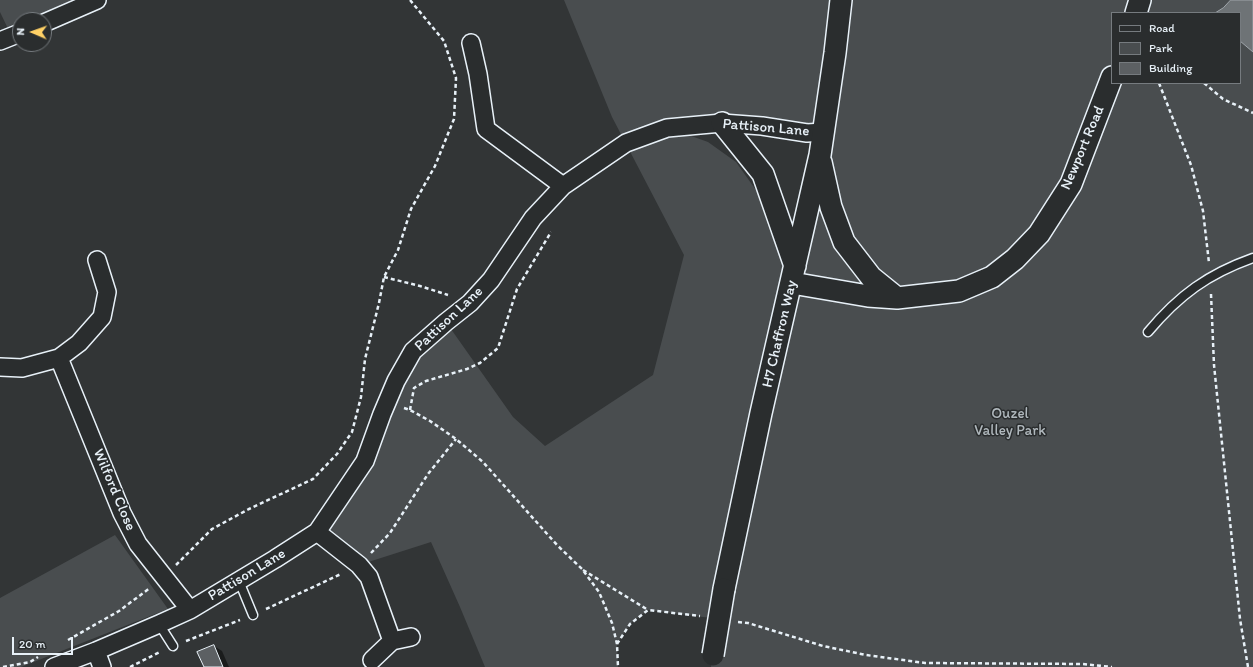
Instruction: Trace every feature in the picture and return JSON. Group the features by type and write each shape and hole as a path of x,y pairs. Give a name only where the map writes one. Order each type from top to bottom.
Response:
{"street":[{"path":"52,20 97,0"},
{"name":"H7 Chaffron Way","path":"712,661 724,589 820,155 841,0"},
{"path":"1136,12 1140,0"},
{"path":"0,41 12,36"},
{"path":"471,43 478,74 486,128 563,186"},
{"name":"Newport Road","path":"794,275 868,296 897,298 959,291 992,277 1015,259 1039,234 1071,184 1111,80"},
{"path":"722,123 740,143 763,174 794,275"},
{"name":"Pattison Lane","path":"49,660 96,651 190,610 317,532 365,461 396,381 413,351 470,303 491,280 533,218 563,186 626,143 667,128 722,123 762,126 807,133 824,132"},
{"path":"820,155 831,207 844,242 871,277 897,298"},
{"path":"0,367 22,368 59,358 79,343 102,317 107,292 97,260"},
{"name":"Wilford Close","path":"59,358 122,513 138,544 190,610"},
{"path":"317,532 359,565 369,577 392,640"},
{"path":"372,660 392,640 411,637"},
{"path":"96,651 102,667"}],"lane":[{"path":"1148,332 1165,312 1185,294 1210,277 1253,258"},
{"path":"239,581 253,615"},
{"path":"159,624 173,646"}],"path":[{"path":"64,642 119,611 164,577 212,529 249,509 313,479 337,454 352,432 361,397 365,359 384,277 398,250 410,209 435,166 454,119 456,78 444,41 410,0"},
{"path":"1159,84 1191,164 1201,204 1210,277 1214,365 1239,611 1248,667"},
{"path":"1205,84 1223,98 1253,113"},
{"path":"410,410 414,388 426,381 467,369 480,363 498,348 517,289 551,232"},
{"path":"384,277 420,286 470,303"},
{"path":"361,397 410,410 430,421 456,439 483,462 557,545 582,569 599,592 612,623 618,667"},
{"path":"130,667 173,646 253,615 359,565 390,533 428,474 456,439"},
{"path":"582,569 648,610 705,617"},
{"path":"616,644 630,624 648,610"},
{"path":"734,621 748,623 823,646 866,655 925,663 1084,664 1112,667"},
{"path":"2,667 49,660"}],"green space":[{"path":"0,0 97,0 52,17 52,12 12,12 12,37 0,12"},
{"name":"Ouzel Valley Park","path":"564,0 1253,0 1253,667 711,667 719,619 648,610 630,624 617,644 618,667 485,667 431,542 359,565 317,532 365,461 396,381 446,322 513,417 545,446 653,375 684,255 612,117","holes":["669,128 824,132 791,282 768,226 758,193 736,162 708,142"]},
{"path":"115,535 168,609 21,667 0,667 0,598"}],"shaded area":[{"path":"1231,0 1253,0 1253,52 1241,42 1241,12 1217,12"}],"building":[{"path":"214,645 223,667 204,667 197,652"}]}
